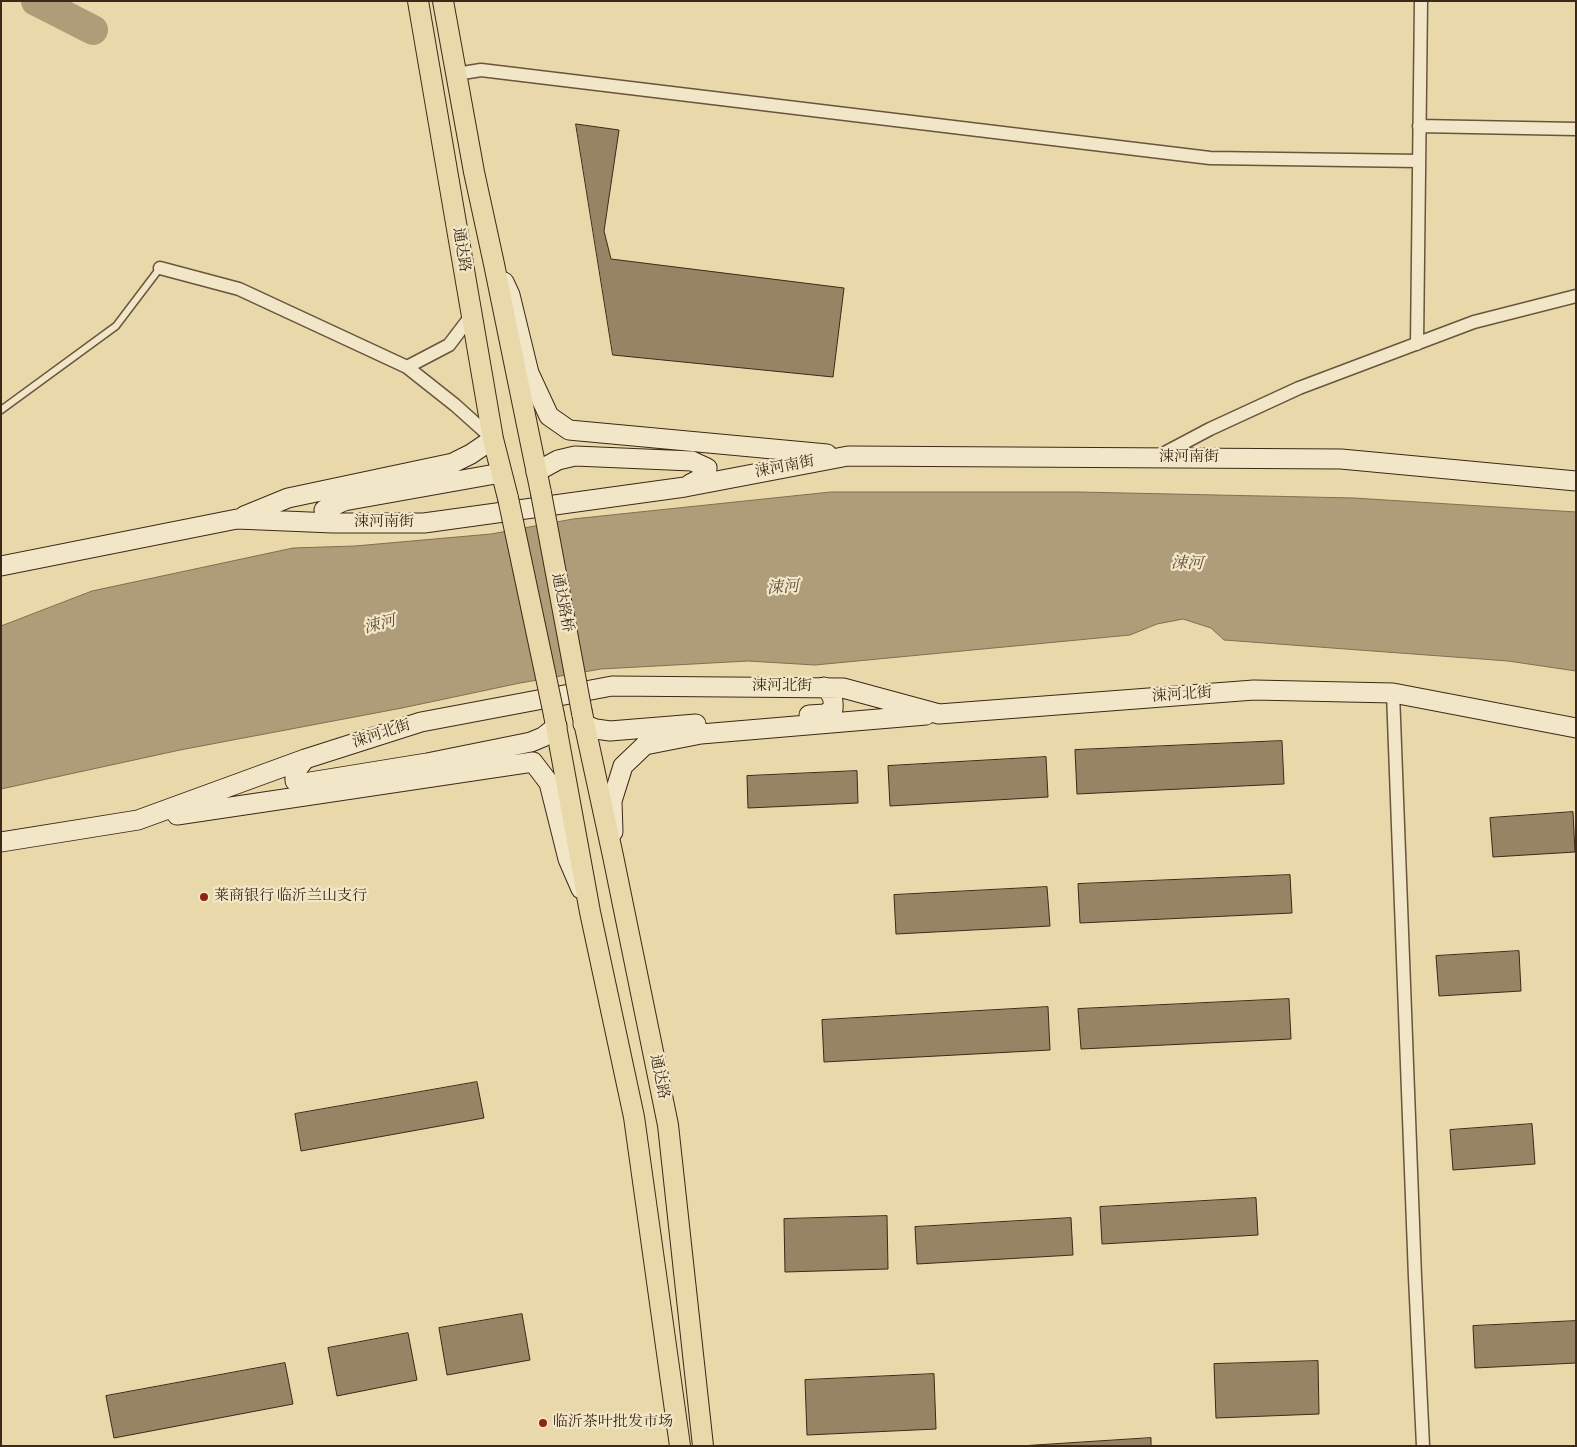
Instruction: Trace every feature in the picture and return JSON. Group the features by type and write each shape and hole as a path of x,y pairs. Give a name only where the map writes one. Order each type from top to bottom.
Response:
{"main road":[{"name":"通达路","path":"418,1 493,439 508,498"},
{"name":"通达路","path":"443,1 474,172 541,492"},
{"path":"494,264 510,294 529,372 549,416 569,430 848,456"},
{"path":"237,519 288,498 453,463 471,454 493,439"},
{"path":"536,472 558,460 575,456 692,461 707,468 706,476 685,487"},
{"name":"涑河南街","path":"1,566 237,519 424,523 685,487 848,456 1341,459 1576,481"},
{"path":"332,522 324,510 344,501 501,473"},
{"name":"通达路桥","path":"541,492 582,718"},
{"name":"通达路桥","path":"508,498 555,720"},
{"name":"涑河北街","path":"1,842 138,820 305,759 421,722 612,686 843,688 939,714 1254,690 1393,693 1576,728"},
{"path":"582,718 596,729 610,732 825,714 832,709 833,701 831,693 824,687"},
{"path":"613,856 612,801 623,766 645,745 701,734 939,714"},
{"name":"通达路","path":"582,718 613,856 668,1125 704,1446"},
{"path":"305,759 295,772 295,781 304,783 427,763 530,742 543,737 555,720"},
{"path":"555,720 590,912 634,1117 680,1446"},
{"path":"138,820 532,762 549,782 568,858 590,912"}],"street":[{"path":"1417,344 1421,1"},
{"path":"456,74 481,70 1210,158 1419,161"},
{"path":"1419,126 1576,130"},
{"path":"160,268 239,289 407,367 455,405 493,439"},
{"path":"1157,457 1210,429 1299,388 1474,322 1576,296"},
{"path":"407,367 449,345 471,316"},
{"path":"1393,693 1415,1287 1423,1446"}],"lane":[{"path":"1,410 116,326 160,268"}],"water":[{"name":"涑河","path":"831,492 1079,492 1354,498 1576,512 1576,671 1508,661 1224,640 1211,628 1183,619 1157,624 1130,635 815,665 748,661 601,669 520,683 402,708 180,750 1,789 1,626 92,591 293,548 355,546 491,534 573,519"}],"building":[{"path":"576,124 619,130 604,231 611,259 844,288 833,377 613,355"},
{"path":"1282,741 1284,784 1077,794 1075,750"},
{"path":"1046,757 1048,797 890,806 888,766"},
{"path":"857,771 858,803 748,808 747,776"},
{"path":"1573,812 1575,852 1493,857 1490,818"},
{"path":"1290,875 1292,913 1080,923 1078,884"},
{"path":"1047,887 1050,926 896,934 894,895"},
{"path":"1519,951 1521,991 1439,996 1436,956"},
{"path":"1289,999 1291,1039 1081,1049 1078,1009"},
{"path":"1048,1007 1050,1050 824,1062 822,1020"},
{"path":"477,1082 484,1118 301,1151 295,1114"},
{"path":"1532,1124 1535,1164 1453,1170 1450,1130"},
{"path":"1256,1198 1258,1235 1102,1244 1100,1207"},
{"path":"887,1216 888,1269 785,1272 784,1219"},
{"path":"1071,1218 1073,1255 917,1264 915,1227"},
{"path":"522,1314 530,1360 447,1375 439,1328"},
{"path":"1576,1321 1576,1363 1475,1368 1473,1326"},
{"path":"408,1333 417,1380 337,1396 328,1348"},
{"path":"1318,1361 1319,1414 1216,1418 1214,1364"},
{"path":"285,1363 293,1404 114,1438 106,1396"},
{"path":"934,1374 936,1429 807,1435 805,1380"},
{"path":"1151,1438 1151,1446 1020,1446"}],"waterway":[{"path":"36,1 93,30"}],"place":[{"name":"莱商银行 临沂兰山支行","path":"204,897"},
{"name":"临沂茶叶批发市场","path":"543,1423"}]}
